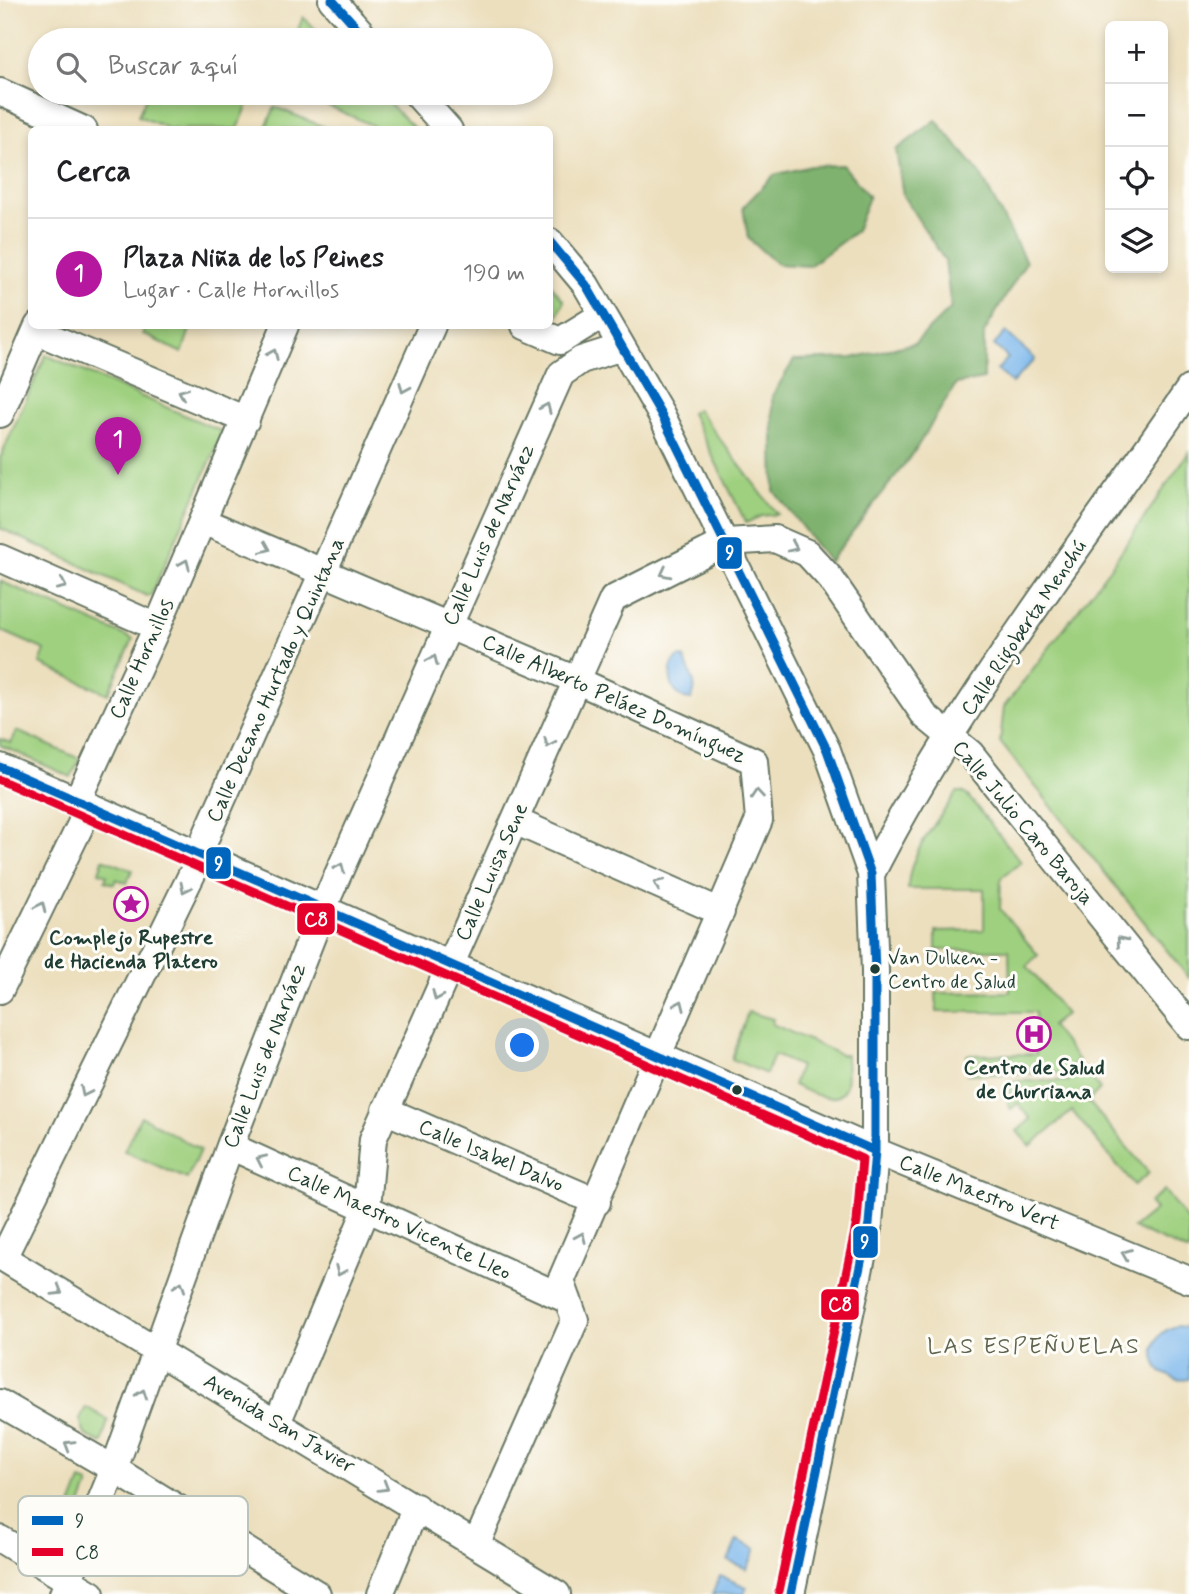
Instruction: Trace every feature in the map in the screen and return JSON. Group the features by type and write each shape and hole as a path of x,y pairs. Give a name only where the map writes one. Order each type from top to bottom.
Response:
{"street":[{"path":"331,0 357,28"},
{"path":"0,92 28,105"},
{"path":"29,105 75,126"},
{"path":"427,105 445,126"},
{"path":"553,246 586,285 661,414 726,542 827,750 871,874 875,971 875,1151 869,1224 790,1594"},
{"path":"532,329 560,341 602,315"},
{"path":"0,414 37,329"},
{"path":"39,329 246,420"},
{"name":"Calle Hornillos","path":"0,990 82,822 82,790 157,627 284,329"},
{"name":"Calle Decano Hurtado y Quintana","path":"2,1257 152,956 431,329"},
{"name":"Calle Luis de Narváez","path":"105,1496 230,1146 323,908 561,374 560,341"},
{"path":"561,374 581,360 622,347"},
{"name":"Calle Rigoberta Menchú","path":"871,874 900,817 1002,659 1189,390"},
{"name":"Calle Alberto Peláez Domínguez","path":"203,521 576,680 754,761 759,820 721,912"},
{"name":"Calle Julio Caro Baroja","path":"726,542 775,539 807,553 830,578 925,716 970,753 1189,1026"},
{"name":"Calle Luisa Sene","path":"277,1423 367,1208 373,1139 613,599 726,542"},
{"path":"0,558 157,627"},
{"name":"Calle Maestro Vert","path":"0,767 875,1151 1189,1280"},
{"path":"476,1545 575,1320 561,1281 721,912 515,821"},
{"name":"Calle Isabel Dalvo","path":"386,1110 597,1202"},
{"name":"Calle Maestro Vicente Lleo","path":"230,1146 568,1300"},
{"name":"Avenida San Javier","path":"2,1257 416,1507 547,1592"},
{"path":"0,1403 158,1496"},
{"path":"380,1594 416,1507"},
{"path":"0,1539 18,1551"},
{"path":"248,1552 317,1594"},
{"path":"54,1576 74,1590"}],"green space":[{"path":"303,17 314,28 299,28"},
{"path":"143,105 247,105 239,126 163,126 138,116"},
{"path":"327,105 391,105 412,126 373,126"},
{"path":"275,107 322,126 266,126"},
{"path":"936,120 980,173 1026,262 984,333 984,379 956,384 914,452 829,562 774,491 772,396 794,360 852,358 915,343 951,308 945,261 903,196 896,150"},
{"path":"843,165 869,197 856,231 809,266 777,264 748,238 743,207 774,175 811,166"},
{"path":"553,288 564,301 557,316 553,314"},
{"path":"144,329 190,329 182,353 143,334"},
{"path":"46,355 221,431 222,435 151,595 147,596 0,528 0,458"},
{"path":"697,409 777,514 761,516 746,523 691,413"},
{"path":"1189,452 1189,978 1000,742 1004,707 1110,568"},
{"path":"0,581 133,639 108,694 40,664 45,650 0,630"},
{"path":"17,731 80,759 71,777 0,745 0,739 11,743"},
{"path":"957,792 968,796 1021,862 1001,878 1000,909 1038,955 1027,966 1066,1014 1051,1026 1078,1060 1063,1073 967,1074 967,1055 1036,1054 1035,1012 937,1012 936,993 1010,992 1009,950 936,950 936,931 984,930 984,889 908,889 909,876 918,850"},
{"path":"103,859 132,870 127,883 116,879 114,884 105,881 107,875 99,872"},
{"path":"748,1012 773,1019 772,1024 846,1055 847,1080 843,1091 831,1098 793,1085 800,1066 774,1055 766,1074 732,1059"},
{"path":"1084,1068 1100,1089 1088,1101 1149,1173 1134,1185 1072,1111 1030,1146 1017,1131 1031,1119 1018,1103 1011,1109 1008,1105 1009,1081 1068,1081"},
{"path":"141,1116 200,1150 187,1179 124,1151"},
{"path":"1164,1190 1189,1223 1189,1252 1133,1228 1155,1210 1149,1203"},
{"path":"86,1407 108,1420 102,1443 85,1435 80,1419"},
{"path":"81,1481 89,1484 84,1496 75,1496"}],"water":[{"path":"1006,332 1035,359 1012,383 997,370 1008,358 994,345"},
{"path":"680,657 684,658 693,679 691,699 678,694 671,682 672,667"},
{"path":"1177,1326 1189,1328 1189,1379 1178,1380 1161,1372 1154,1358 1158,1338"},
{"path":"737,1540 756,1549 747,1569 728,1561"},
{"path":"720,1576 747,1587 744,1594 712,1594"}],"transit line":[{"name":"9","path":"332,0 357,28"},
{"name":"9","path":"553,246 586,285 661,414 827,750 871,874 875,971 875,1151 869,1224 791,1594"},
{"name":"9","path":"0,767 875,1151"},
{"name":"C8","path":"0,780 862,1159 857,1222 779,1591"}],"place":[{"name":"Plaza Niña de los Peines","path":"118,475"},
{"name":"Complejo Rupestre de Hacienda Platero","path":"131,904"},
{"name":"Van Dulken - Centro de Salud","path":"875,969"},
{"name":"Centro de Salud de Churriana","path":"1034,1034"}],"district":[{"name":"LAS ESPEÑUELAS","path":"1034,1347"}]}
